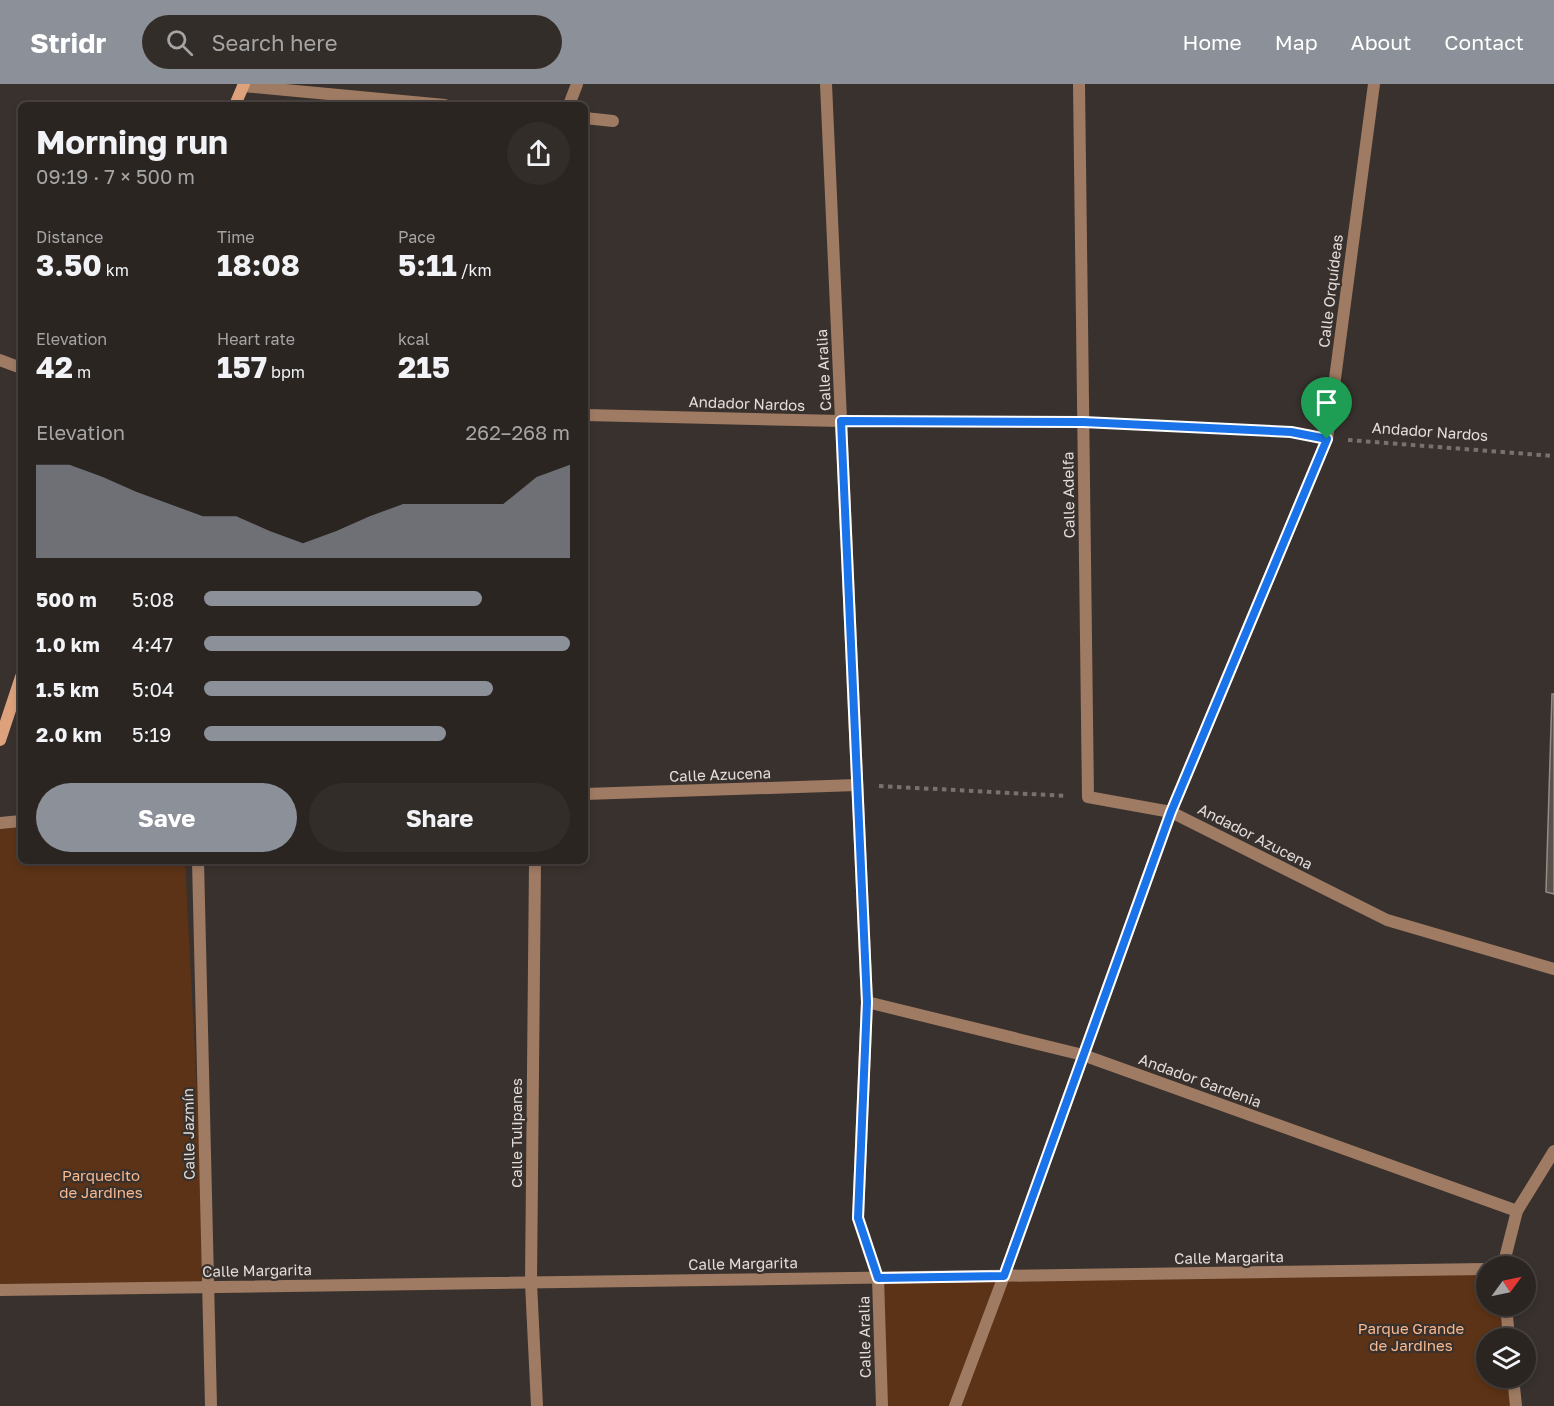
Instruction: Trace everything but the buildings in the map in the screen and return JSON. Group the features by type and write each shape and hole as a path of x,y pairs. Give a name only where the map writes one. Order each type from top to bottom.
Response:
{"street":[{"path":"571,102 577,84"},
{"name":"Calle Aralia","path":"826,84 867,1002 858,1218 878,1278 882,1406"},
{"name":"Calle Adelfa","path":"1079,84 1088,797"},
{"name":"Calle Orquídeas","path":"955,1406 1171,812 1327,439 1374,84"},
{"path":"237,102 244,85 415,102"},
{"path":"588,118 613,121"},
{"path":"0,360 18,367"},
{"name":"Andador Nardos","path":"588,414 841,421"},
{"path":"0,740 18,686"},
{"name":"Calle Azucena","path":"588,794 857,785"},
{"name":"Andador Azucena","path":"1088,797 1171,812 1387,920 1554,969"},
{"path":"0,823 18,821"},
{"name":"Calle Jazmín","path":"198,864 211,1406"},
{"name":"Calle Tulipanes","path":"535,864 531,1283 537,1406"},
{"name":"Andador Gardenia","path":"867,1002 1083,1055 1517,1211"},
{"path":"1506,1256 1517,1211 1554,1151"},
{"name":"Calle Margarita","path":"0,1290 1476,1269"},
{"path":"1514,1388 1516,1406"}],"path":[{"name":"Andador Nardos","path":"841,421 1083,422 1291,432 1327,439 1554,456"},
{"path":"857,785 1088,797"}],"green space":[{"name":"Parquecito de Jardines","path":"18,827 18,864 185,864 207,1287 0,1290 0,829"},
{"name":"Parque Grande de Jardines","path":"1476,1269 1476,1316 1507,1316 1508,1328 1476,1328 1476,1388 1514,1388 1516,1406 882,1406 878,1278"}],"route":[{"path":"841,421 1083,422 1291,432 1327,439 1171,812 1004,1276 878,1278 858,1218 867,1002 841,421"}]}
